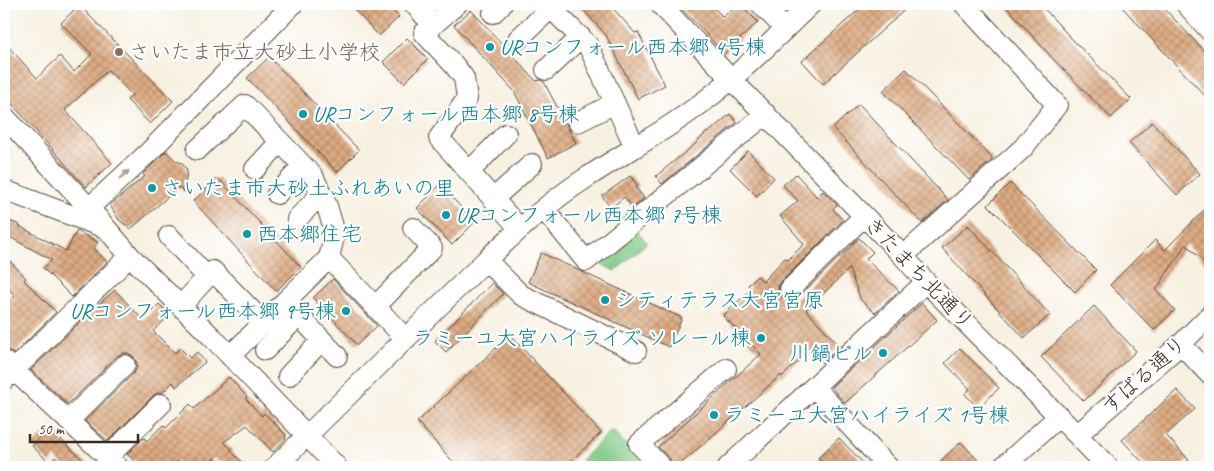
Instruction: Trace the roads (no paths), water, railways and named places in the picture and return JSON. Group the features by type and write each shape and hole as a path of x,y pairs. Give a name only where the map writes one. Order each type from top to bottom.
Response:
{"street":[{"path":"89,208 150,151 293,4"},
{"path":"414,4 433,25"},
{"path":"457,4 424,33 464,78 467,99 439,138 520,229"},
{"name":"きたまち北通り","path":"660,4 926,282 1108,467"},
{"path":"761,4 785,29"},
{"path":"275,467 520,229 584,178 696,108 731,79 811,4"},
{"path":"903,256 1023,148 1057,105 964,4"},
{"path":"1186,4 1210,31"},
{"path":"518,39 549,6 588,45 636,147"},
{"path":"546,70 580,38"},
{"path":"578,122 615,103"},
{"path":"197,150 245,105 313,176 327,206 335,233 329,258 264,350"},
{"path":"544,209 586,261 766,114"},
{"path":"4,116 89,208 130,256 337,467"},
{"path":"469,172 506,134"},
{"path":"255,169 280,142"},
{"path":"493,199 532,164"},
{"path":"277,194 303,166"},
{"path":"4,190 108,230"},
{"path":"297,220 321,194"},
{"path":"790,289 864,216"},
{"path":"375,307 432,248 413,228"},
{"path":"169,236 207,277"},
{"path":"130,256 7,370 113,462 161,404"},
{"path":"329,258 406,339"},
{"path":"486,260 521,295 636,351"},
{"path":"181,306 213,271 264,323"},
{"path":"728,467 926,282"},
{"path":"230,356 264,323 292,308"},
{"path":"292,308 337,356"},
{"name":"すばる通り","path":"1077,434 1181,344 1210,315"},
{"path":"288,376 322,340"},
{"path":"1181,344 1210,375"},
{"path":"68,421 125,365"},
{"path":"661,467 640,444 726,368"},
{"path":"814,387 888,467"},
{"path":"1003,467 1059,416"}],"place":[{"name":"URコンフォール西本郷 4号棟","path":"490,47"},
{"name":"さいたま市立大砂土小学校","path":"119,52"},
{"name":"URコンフォール西本郷 8号棟","path":"303,114"},
{"name":"さいたま市大砂土ふれあいの里","path":"152,188"},
{"name":"URコンフォール西本郷 7号棟","path":"446,215"},
{"name":"西本郷住宅","path":"247,234"},
{"name":"シティテラス大宮宮原","path":"605,300"},
{"name":"URコンフォール西本郷 9号棟","path":"346,311"},
{"name":"ラミーユ大宮ハイライズ ソレール棟","path":"761,338"},
{"name":"川鍋ビル","path":"883,353"},
{"name":"ラミーユ大宮ハイライズ 1号棟","path":"714,415"}]}
